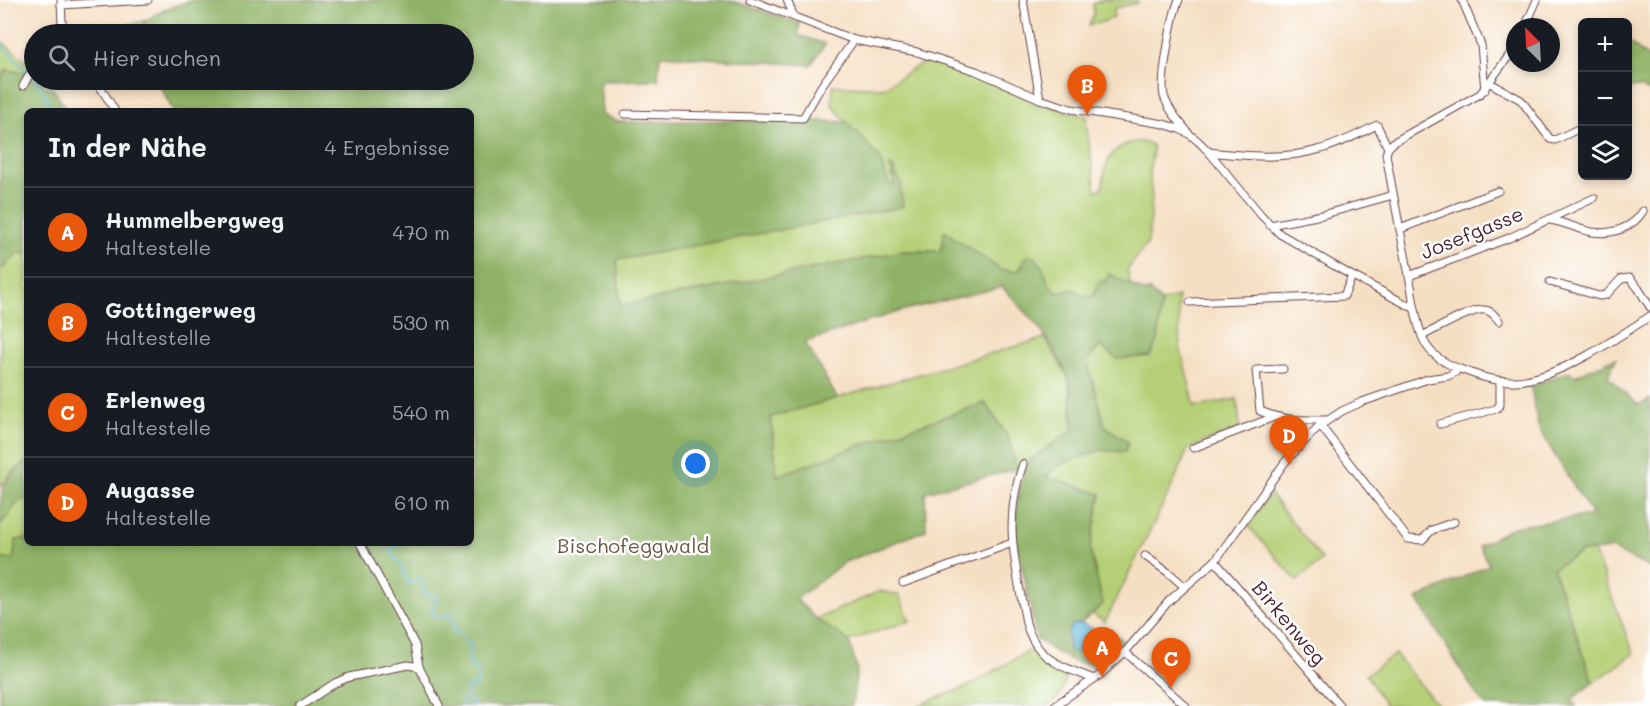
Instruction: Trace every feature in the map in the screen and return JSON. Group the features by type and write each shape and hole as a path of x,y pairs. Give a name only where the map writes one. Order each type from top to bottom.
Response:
{"street":[{"path":"62,23 61,3 148,0"},
{"path":"750,0 854,40 917,52 956,64 1010,84 1040,99 1076,110 1164,124 1188,133"},
{"path":"787,0 794,17"},
{"path":"1023,0 1040,99"},
{"path":"1179,0 1171,22 1163,92 1169,107 1188,133 1209,152 1270,225 1292,242 1415,309"},
{"path":"1462,0 1481,45 1485,90"},
{"path":"1530,18 1537,0"},
{"path":"625,114 803,118 822,85 854,40"},
{"path":"1506,61 1485,90 1473,99 1394,142 1386,154 1415,309 1422,336 1431,352 1445,362 1481,377 1500,381 1528,380 1566,366 1650,316"},
{"path":"1490,83 1521,100 1550,139 1555,140 1578,129"},
{"path":"102,90 113,108"},
{"path":"1209,152 1261,156 1309,152 1334,145 1377,125 1388,148"},
{"path":"1400,230 1498,191"},
{"path":"1270,225 1322,215 1393,195"},
{"name":"Josefgasse","path":"1409,276 1509,238 1594,198"},
{"name":"Josefgasse","path":"1547,220 1562,221 1592,232 1607,233 1633,224 1642,211"},
{"path":"1190,302 1344,296 1352,276"},
{"path":"1550,282 1599,296 1606,295 1621,279 1630,278 1650,307"},
{"path":"1422,336 1483,309 1491,311 1499,321"},
{"path":"1054,706 1094,680 1125,652 1162,608 1215,561 1285,462 1323,423 1362,402 1428,379 1448,376 1456,372 1457,368"},
{"path":"1283,369 1256,370 1260,411 1287,420 1323,423 1408,539 1422,540 1432,530 1454,522"},
{"path":"1440,424 1496,409 1500,405 1500,381"},
{"path":"1193,448 1274,417"},
{"path":"1023,464 1016,482 1012,510 1012,543 1030,636 1040,652 1058,664 1094,680"},
{"path":"903,583 1012,543"},
{"path":"362,546 415,645 419,667 439,706"},
{"path":"1145,556 1185,587"},
{"name":"Birkenweg","path":"1215,561 1340,706"},
{"path":"1125,652 1186,706"},
{"path":"300,706 335,683 349,677 408,665 419,667"}],"green space":[{"name":"Bischofeggwald","path":"193,0 729,0 800,23 798,35 825,44 811,65 660,55 658,80 600,81 602,114 618,122 801,120 847,122 879,156 889,185 895,184 890,166 892,166 902,184 903,207 617,260 620,306 904,251 941,251 944,231 1001,270 1018,271 1023,264 1023,259 1034,256 1052,288 1058,293 1072,289 1085,296 1093,296 1099,282 1106,280 1110,274 1146,293 1149,290 1161,302 1158,340 1150,356 1117,359 1100,346 1087,361 1105,426 1128,442 1125,452 1102,450 1063,463 1046,476 1101,494 1090,549 1103,604 1081,623 1072,625 1076,653 1083,643 1089,649 1100,645 1105,636 1119,637 1125,642 1105,659 1090,664 1074,661 1037,639 1015,534 1017,504 1024,465 1073,429 1072,395 1070,383 1056,353 1031,318 1002,287 904,310 805,342 837,398 771,417 777,476 985,403 1008,437 1017,469 925,492 926,530 845,562 796,599 816,619 849,641 857,669 852,706 0,706 0,558 13,560 16,540 24,539 24,546 474,546 474,108 171,108 162,90 474,90 474,24 144,24 144,21 164,10"},
{"path":"1102,0 1137,0 1138,3 1114,8 1114,18 1089,26 1094,14 1093,4"},
{"path":"0,40 24,60 24,72 6,70 0,80"},
{"path":"1632,44 1650,59 1650,92 1640,87 1632,88"},
{"path":"927,60 1038,102 1087,117 1096,191 1102,188 1108,162 1118,149 1137,142 1152,145 1149,173 1152,197 1148,243 1127,270 1131,286 1110,274 1100,290 1093,296 1081,296 1072,289 1058,293 1051,287 1045,273 1023,264 1018,271 1001,270 944,231 941,251 904,251 620,306 617,260 902,207 900,180 891,175 895,184 889,185 879,156 832,105 833,85 883,88"},
{"path":"6,70 24,72 24,90 53,90 65,108 24,108 24,254 18,253 0,271 0,80"},
{"path":"18,253 24,254 24,463 11,473 0,487 0,271"},
{"path":"1178,297 1180,347 1195,407 1237,399 1240,428 1188,449 1105,622 1092,614 1103,604 1090,549 1101,494 1045,476 1063,463 1102,450 1125,452 1127,442 1105,426 1086,361 1100,346 1158,340 1161,302"},
{"path":"1045,338 1069,379 1073,429 1017,469 1008,437 985,403 861,445 777,477 771,417"},
{"path":"1616,358 1608,377 1638,405 1650,399 1650,568 1612,549 1581,552 1553,568 1593,683 1572,699 1576,706 1486,706 1478,697 1417,599 1489,565 1479,546 1513,527 1592,515 1538,426 1531,387 1569,371 1575,376"},
{"path":"24,464 24,500 20,500 0,525 1,495 11,476"},
{"path":"1270,494 1322,560 1297,581 1248,526"},
{"path":"20,499 24,500 24,539 16,540 13,561 0,558 0,525"},
{"path":"1594,551 1634,654 1593,683 1553,568 1581,552"},
{"path":"880,591 899,595 910,621 849,641 816,619"},
{"path":"1033,648 1048,661 1067,672 1059,696 1048,706 917,706 971,685"},
{"path":"1395,654 1438,706 1386,706 1366,675"}],"water":[{"path":"1081,623 1094,629 1077,653 1069,650 1068,632 1072,625"}],"waterway":[{"path":"0,42 24,68"},
{"path":"42,90 51,108"},
{"path":"398,546 390,551 401,565 407,582 410,583 417,578 422,580 425,595 434,595 438,600 431,608 434,616 443,617 448,614 453,619 453,631 464,637 471,645 469,663 478,672 477,681 474,688 467,687 468,693 462,702 463,706"},
{"path":"469,706 472,700 475,706"}],"place":[{"name":"Gottingerweg","path":"1087,115"},
{"name":"Augasse","path":"1289,465"},
{"name":"Hummelbergweg","path":"1102,677"},
{"name":"Erlenweg","path":"1171,688"}]}
